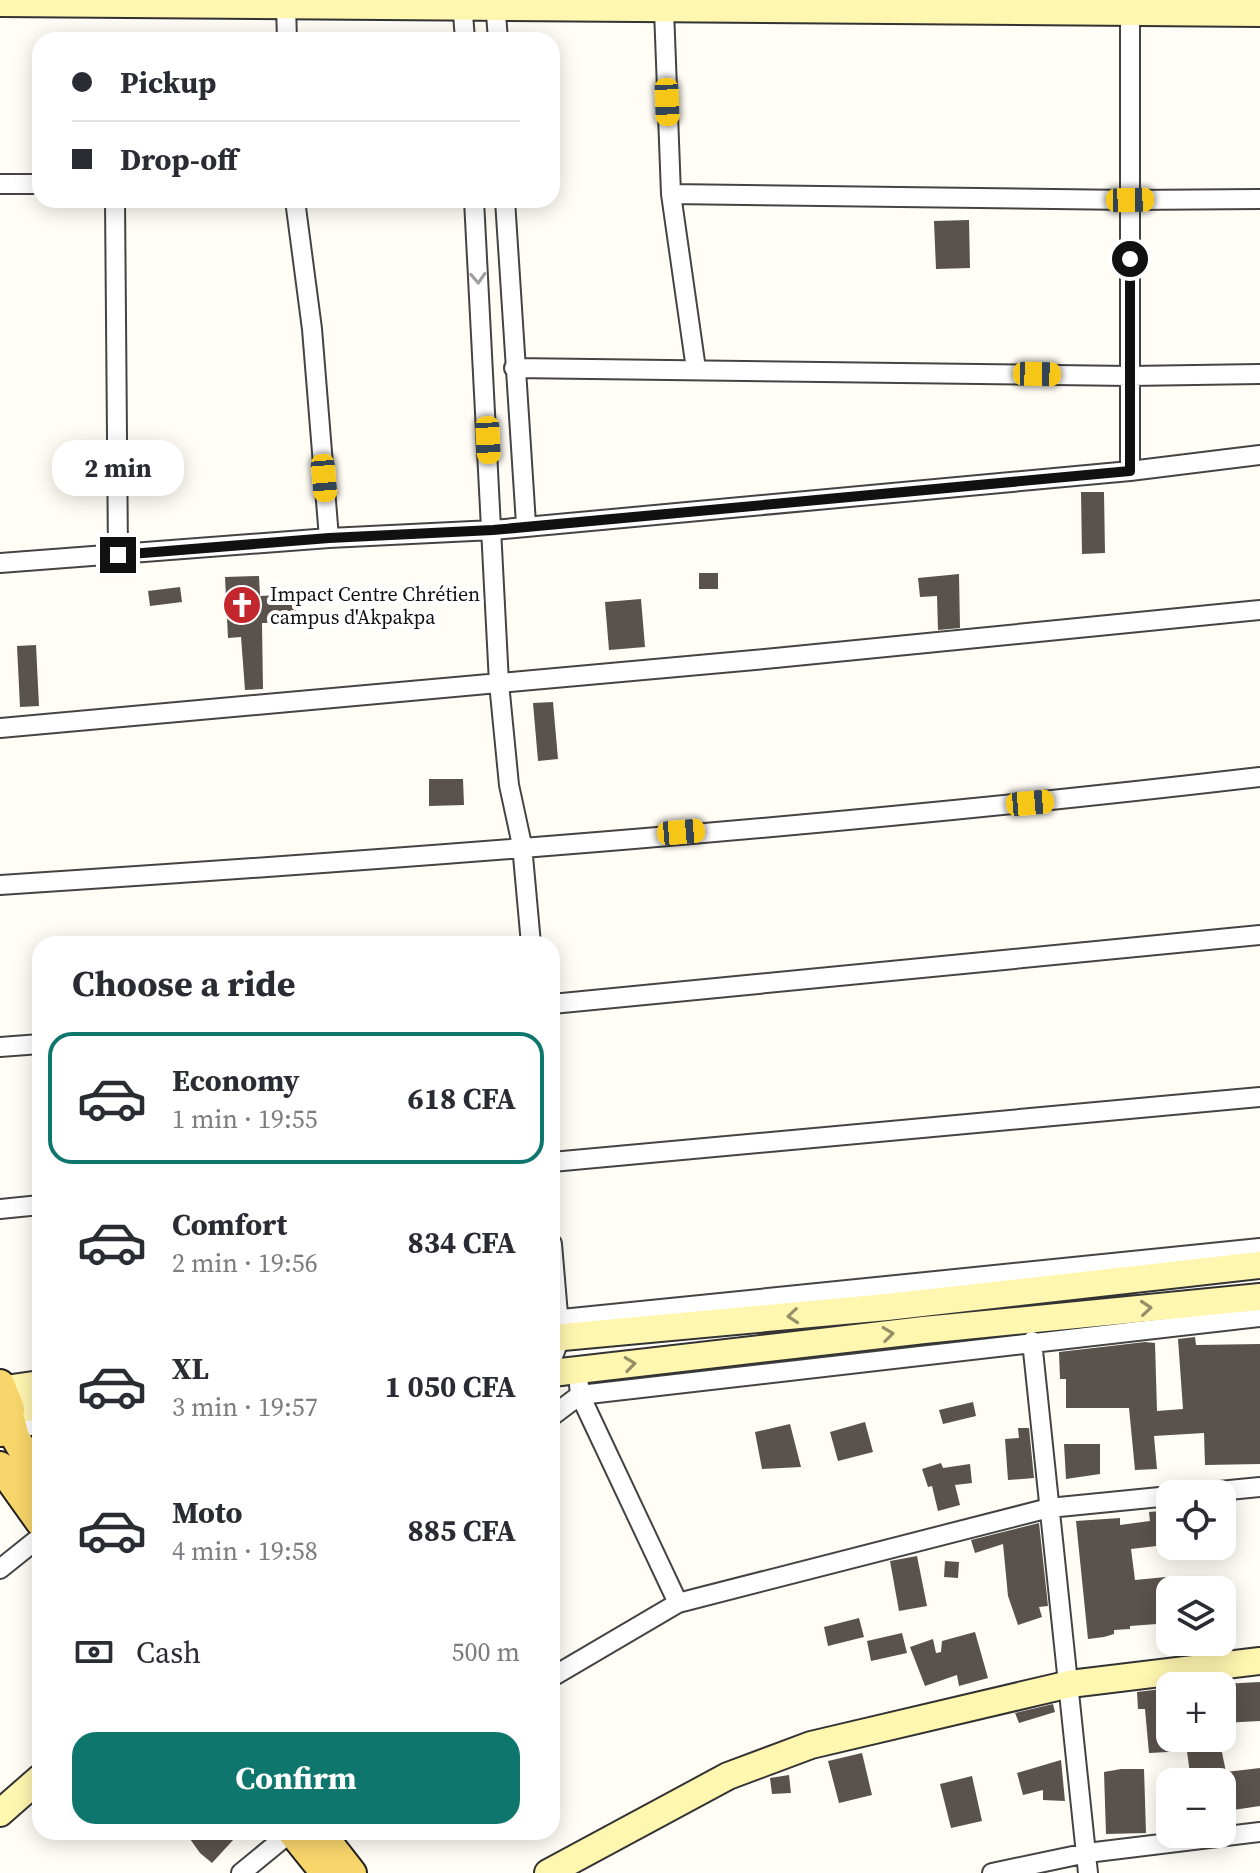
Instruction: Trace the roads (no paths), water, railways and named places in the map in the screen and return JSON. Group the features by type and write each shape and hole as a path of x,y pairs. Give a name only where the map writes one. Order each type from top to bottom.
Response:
{"main road":[{"path":"5,1406 32,1463"},
{"path":"0,1466 32,1512"},
{"path":"0,1488 32,1513"},
{"path":"298,1840 325,1873"},
{"path":"326,1840 352,1873"}],"street":[{"path":"0,3 286,6 495,3 664,10 1130,7 1260,13"},
{"path":"463,3 465,32"},
{"path":"495,3 497,32"},
{"path":"286,6 287,32"},
{"path":"1130,7 1130,471"},
{"path":"664,10 671,194 696,369"},
{"path":"0,184 32,184"},
{"path":"671,194 1260,199"},
{"path":"115,208 118,555"},
{"path":"296,208 312,329 329,538"},
{"path":"474,208 499,683 509,785 522,845 530,936"},
{"path":"505,208 526,524"},
{"path":"514,368 1130,376 1260,374"},
{"path":"0,563 329,538 493,530 526,524 1130,471 1260,455"},
{"path":"0,728 1260,610"},
{"path":"0,885 358,862 522,845 1061,800 1260,777"},
{"path":"560,1003 1260,935"},
{"path":"0,1047 32,1045"},
{"path":"560,1161 1260,1097"},
{"path":"0,1209 32,1206"},
{"path":"560,1334 1260,1248"},
{"path":"560,1335 887,1307 1260,1265"},
{"path":"570,1379 924,1330 1260,1297"},
{"path":"570,1379 1032,1341 1260,1317"},
{"path":"1032,1341 1088,1873"},
{"path":"560,1400 570,1379"},
{"path":"570,1379 678,1603"},
{"path":"5,1406 32,1380"},
{"path":"5,1406 32,1389"},
{"path":"5,1406 32,1407"},
{"path":"5,1406 32,1421"},
{"path":"1236,1489 1260,1487"},
{"path":"560,1672 678,1603 1049,1508 1156,1497"},
{"path":"0,1569 32,1543"},
{"path":"548,1873 728,1776 811,1745 1070,1684 1260,1661"},
{"path":"0,1813 32,1785"},
{"path":"992,1873 1087,1853 1260,1832"},
{"path":"241,1873 282,1840"}],"place":[{"name":"Impact Centre Chrétien campus d'Akpakpa","path":"242,605"}]}
